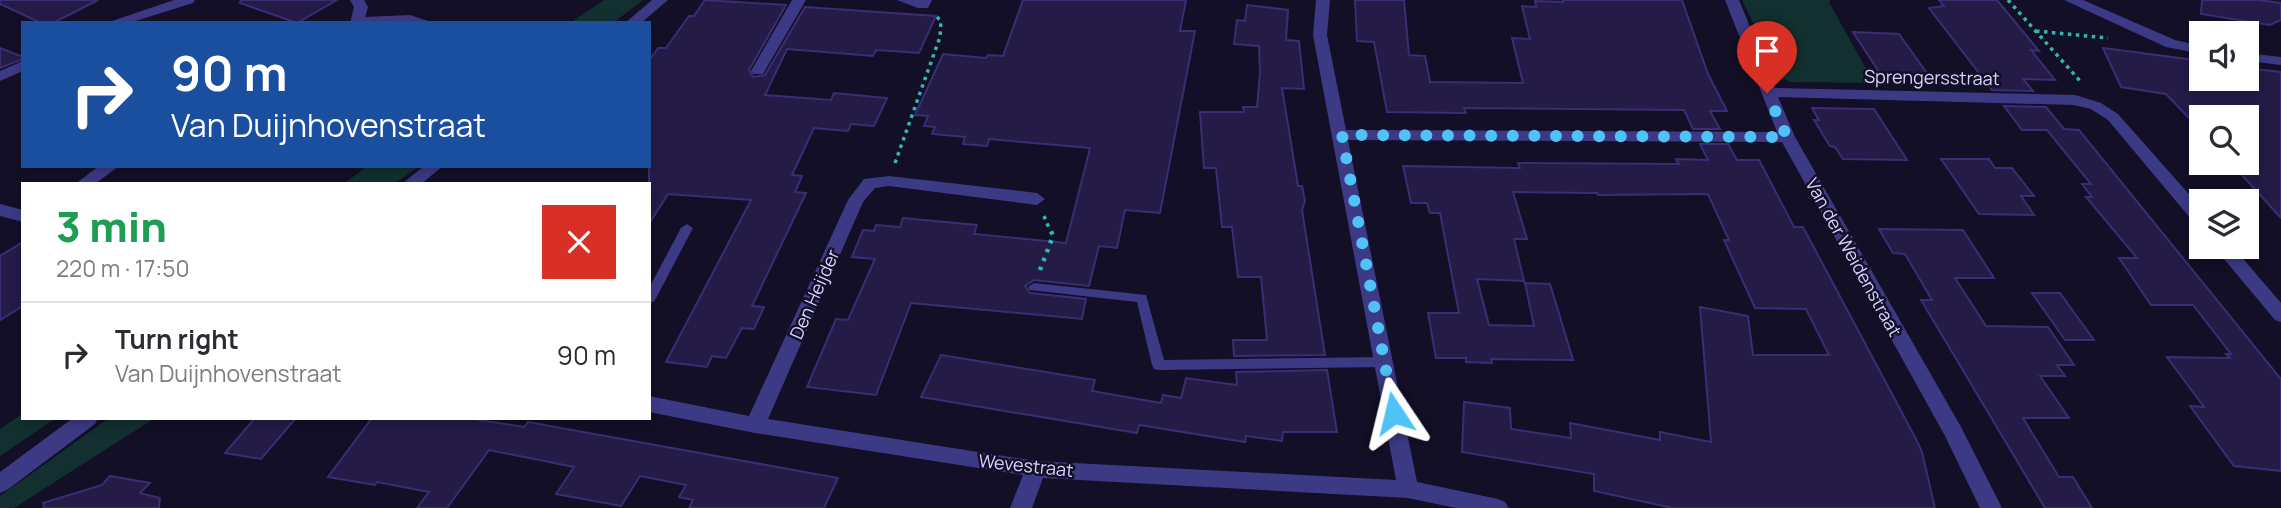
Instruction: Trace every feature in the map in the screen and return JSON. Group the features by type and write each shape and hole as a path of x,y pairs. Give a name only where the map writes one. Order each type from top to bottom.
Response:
{"street":[{"path":"120,21 188,0"},
{"path":"357,0 361,7 357,21"},
{"path":"635,21 661,0"},
{"path":"758,71 799,0"},
{"path":"904,0 924,2"},
{"path":"1324,0 1320,35 1342,135 1408,489"},
{"name":"Van der Weidenstraat","path":"1732,0 1767,93 1787,137 1954,433 1991,508"},
{"path":"2071,0 2171,44 2189,47"},
{"path":"368,21 386,18 422,21"},
{"path":"2259,58 2281,61"},
{"path":"0,76 21,66"},
{"name":"Sprengersstraat","path":"1767,93 2075,100 2096,106 2113,117"},
{"path":"2113,117 2189,206"},
{"path":"1342,135 1787,137"},
{"path":"86,182 108,168"},
{"path":"413,182 432,168"},
{"path":"889,181 1037,199"},
{"name":"Den Heijder","path":"755,425 856,200 870,183 889,181"},
{"path":"0,210 21,215"},
{"path":"2233,259 2281,315"},
{"name":"Wevestraat","path":"651,404 755,425 1036,469 1408,489 1498,508"},
{"path":"0,484 85,420"},
{"path":"1021,508 1036,469"}],"lane":[{"path":"651,296 687,228"},
{"path":"1034,287 1142,298 1159,365 1385,362"}],"path":[{"path":"2008,0 2113,117"},
{"path":"889,181 940,37 941,21 924,2"},
{"path":"2036,32 2117,39"},
{"path":"1034,287 1053,236 1037,199"}],"green space":[{"path":"604,0 643,0 616,21 573,21"},
{"path":"1742,0 1831,0 1829,2 1874,83 1790,82 1779,76"},
{"path":"365,168 416,168 397,182 346,182"},
{"path":"21,414 21,420 53,420 0,456 0,429"},
{"path":"106,420 152,420 14,508 0,508 0,496"}],"building":[{"path":"0,0 98,0 57,21 37,21 0,4"},
{"path":"241,0 337,0 300,21 291,21 240,3"},
{"path":"705,0 786,5 749,70 753,77 765,75 805,7 936,16 919,53 876,50 873,56 787,49 765,95 831,100 834,93 887,98 874,126 851,124 848,131 814,128 792,175 802,176 795,192 806,193 752,306 764,307 754,329 742,328 726,358 712,356 707,367 666,362 751,200 668,194 651,221 649,182 651,58 658,48 666,48 689,16 694,16"},
{"path":"1023,0 1186,0 1180,31 1195,31 1160,213 1125,210 1117,248 1099,246 1089,286 1034,280 1025,286 1030,293 1086,299 1082,319 911,303 876,395 807,387 836,319 848,320 875,259 852,257 863,230 874,231 876,225 900,227 903,218 977,225 974,234 1066,243 1090,148 989,139 987,146 963,144 965,137 932,134 935,127 924,126 928,116 915,115 943,54 986,58 988,55 1003,56"},
{"path":"1355,0 1404,0 1409,55 1425,56 1430,82 1523,83 1512,38 1530,39 1522,6 1536,7 1535,1 1682,0 1708,74 1727,111 1710,111 1720,129 1693,129 1684,110 1464,108 1466,113 1387,112 1374,42 1357,41"},
{"path":"1939,0 1997,0 2039,51 2031,50 2055,80 2023,79 2033,91 1992,90 1929,8 1944,6"},
{"path":"2202,0 2258,0 2281,3 2281,20 2270,25 2259,23 2259,21 2201,14"},
{"path":"1247,5 1288,10 1286,40 1299,41 1304,89 1282,88 1298,186 1302,186 1305,201 1302,210 1325,355 1234,356 1233,340 1267,340 1261,277 1238,277 1232,227 1222,227 1216,168 1204,168 1200,112 1244,112 1243,107 1257,107 1259,46 1234,44 1237,20 1245,21"},
{"path":"1853,32 1899,34 1929,76 1881,75"},
{"path":"0,48 21,56 21,60 0,68"},
{"path":"2103,48 2189,59 2189,91 2259,91 2259,69 2281,72 2281,218 2259,194 2259,189 2255,189 2242,175 2259,175 2259,105 2189,105 2188,117 2166,94 2121,87"},
{"path":"2004,106 2046,107 2064,129 2079,130 2281,379 2281,471 2234,466 2190,406 2204,407 2167,357 2230,358 2226,354 2231,354 2193,305 2151,305 2119,258 2137,258 2086,197 2092,197 2082,184 2091,184 2047,130 2022,130"},
{"path":"1812,108 1874,109 1907,160 1843,159 1835,147 1830,146 1814,120 1819,120"},
{"path":"1700,144 1728,144 1737,160 1759,160 1794,227 1803,227 1916,439 1922,452 1935,508 1673,508 1594,491 1594,474 1462,452 1464,402 1510,408 1511,429 1571,438 1570,423 1660,440 1660,432 1711,442 1700,307 1748,316 1753,355 1829,355 1806,309 1755,308 1724,240 1729,240 1708,194 1598,195 1513,192 1527,239 1514,239 1524,281 1477,279 1489,325 1534,326 1525,283 1550,284 1573,360 1491,359 1492,363 1466,362 1466,358 1436,358 1428,313 1459,313 1440,213 1430,213 1427,203 1411,203 1403,166 1520,168 1518,163 1679,164 1676,159 1708,160"},
{"path":"1941,159 1989,159 1995,168 2012,168 2034,196 2021,196 2034,215 1979,214"},
{"path":"1879,229 1963,230 1994,278 1955,278 1986,326 2048,327 2074,365 2057,365 2065,376 2040,376 2069,418 2023,418 2059,477 2073,477 2092,508 2045,508 1921,300 1932,300 1905,254 1893,253"},
{"path":"21,243 21,307 0,320 0,256"},
{"path":"2032,293 2060,293 2094,340 2065,340"},
{"path":"941,355 1095,380 1092,391 1161,403 1163,395 1181,398 1186,378 1237,385 1236,372 1327,370 1337,432 1283,432 1282,441 1246,436 1245,442 1139,425 1137,433 921,397"},
{"path":"253,420 294,420 261,459 225,453"},
{"path":"371,420 479,420 524,427 528,422 838,478 824,508 689,508 693,500 679,497 686,485 640,476 621,506 556,494 574,467 489,450 447,508 417,508 429,492 377,482 375,485 328,477"},
{"path":"110,476 150,483 140,493 160,498 159,508 44,508 43,503 102,485"}],"route":[{"path":"1394,413 1346,169 1342,135 1787,137 1767,93"}]}
